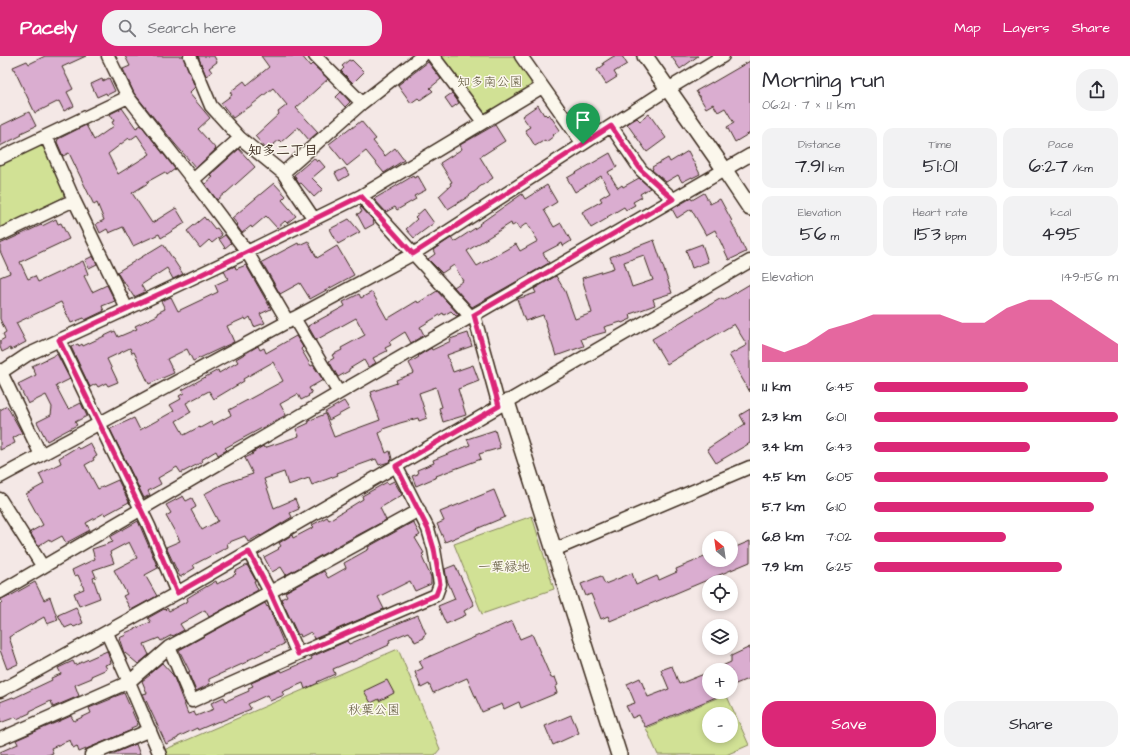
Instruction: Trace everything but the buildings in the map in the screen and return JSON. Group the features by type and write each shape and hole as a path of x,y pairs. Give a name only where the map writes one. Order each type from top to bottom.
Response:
{"street":[{"path":"108,56 128,98 193,180 247,252 339,393"},
{"path":"190,56 211,106 240,138 283,173 314,219"},
{"path":"317,56 362,103"},
{"path":"283,173 362,103 422,56"},
{"path":"433,56 483,122"},
{"path":"521,56 583,144"},
{"path":"645,56 750,208"},
{"path":"0,477 413,254 668,89 723,56"},
{"path":"41,455 0,372 27,355 127,310 361,196 542,87"},
{"path":"0,158 128,98"},
{"path":"611,126 641,170 673,199"},
{"path":"46,136 74,200 127,310"},
{"path":"193,180 240,138"},
{"path":"0,592 339,393 750,155"},
{"path":"361,196 413,254 472,316 554,550 619,755"},
{"path":"0,235 74,200"},
{"path":"0,690 107,633 249,552 750,261"},
{"path":"59,340 149,526 177,593"},
{"path":"169,647 192,701 436,595 440,584 434,549 428,529 396,466"},
{"path":"554,550 750,467"},
{"path":"0,499 43,567"},
{"path":"0,738 129,682 169,647 419,510"},
{"path":"249,552 270,592 298,654"},
{"path":"107,633 160,755"},
{"path":"91,755 150,730"}],"green space":[{"name":"知多南公園","path":"438,56 514,56 531,82 531,88 485,113 480,112"},
{"path":"40,146 45,148 65,193 62,198 0,228 0,164"},
{"name":"一葉緑地","path":"532,516 554,589 482,614 454,544"},
{"name":"秋葉公園","path":"398,649 440,749 435,755 166,755 164,750"},
{"path":"714,699 728,699 732,707 702,707 702,743 738,743 738,721 749,745 726,755 658,755 646,728"}],"district":[{"name":"知多二丁目","path":"283,150"}],"route":[{"path":"611,126 641,170 673,199 474,315 499,406 396,466 428,529 434,549 440,584 436,595 298,654 270,592 249,552 177,593 149,526 59,340 127,310 361,196 413,254 583,144 611,126"}]}
